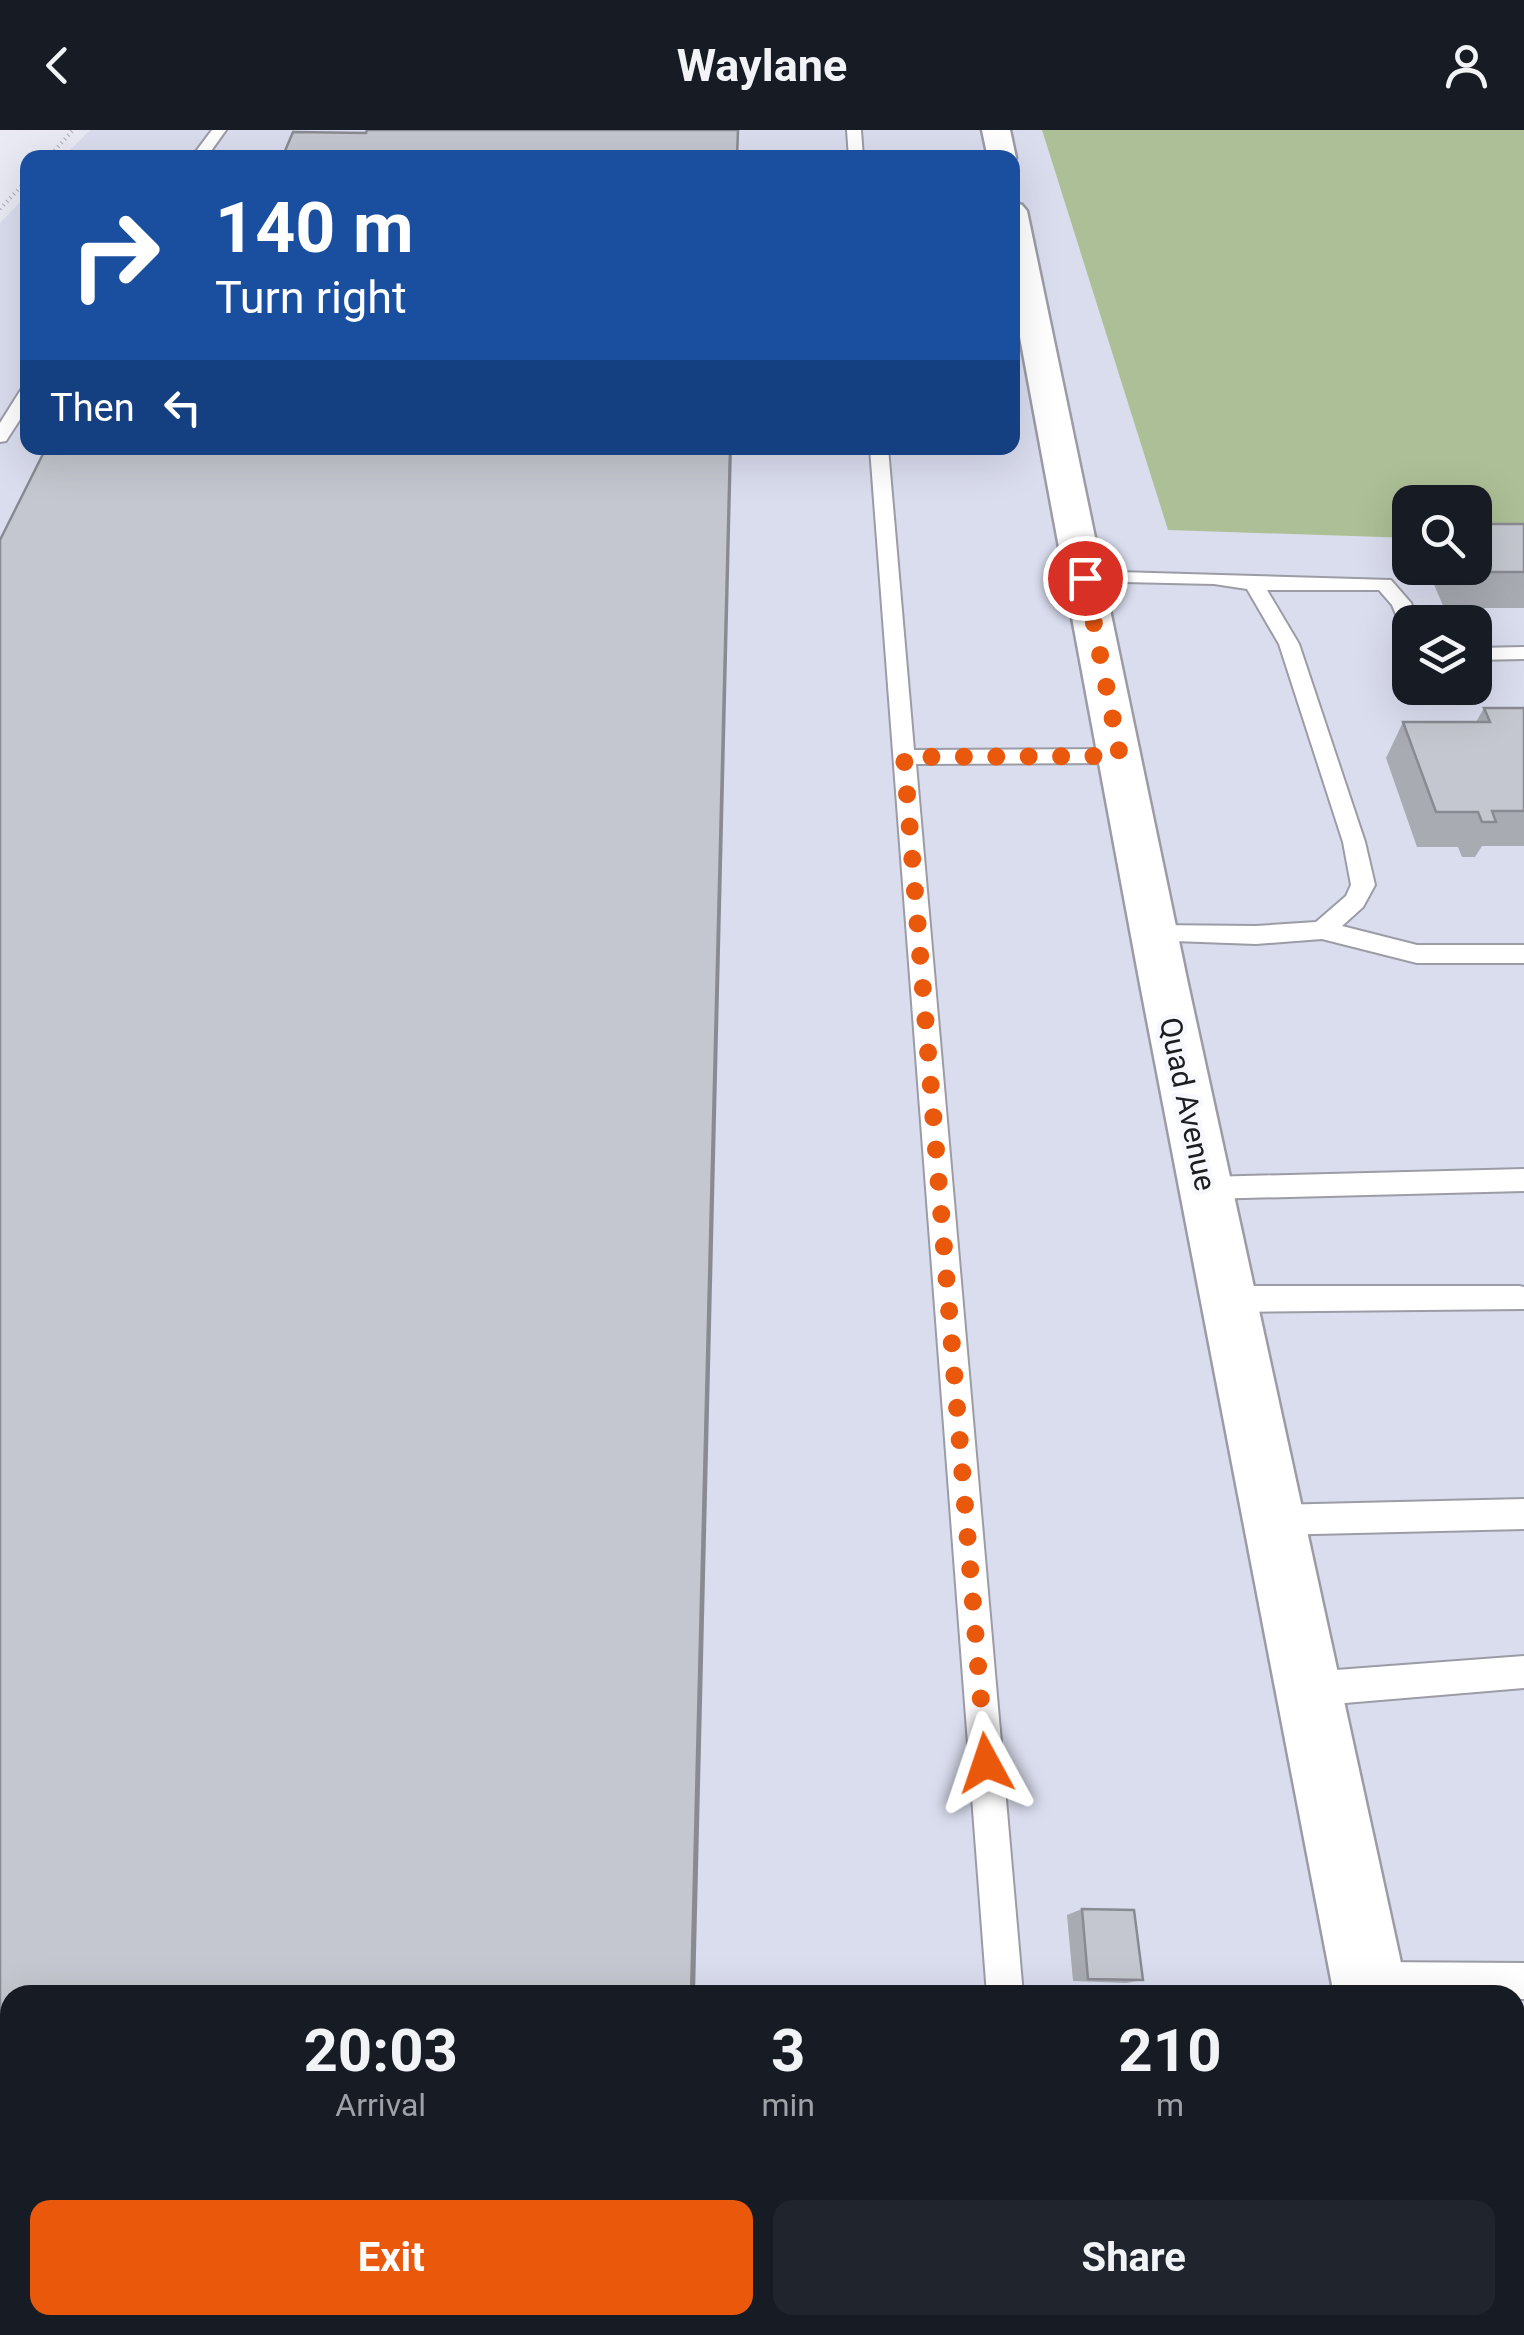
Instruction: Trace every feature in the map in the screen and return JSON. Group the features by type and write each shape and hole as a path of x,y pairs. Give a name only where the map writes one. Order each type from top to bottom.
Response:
{"street":[{"name":"Quad Avenue","path":"1020,252 1154,934 1369,1985"}],"lane":[{"path":"204,150 220,130"},
{"path":"0,437 20,405"},
{"path":"880,455 1004,1985"},
{"path":"1085,578 1384,584 1402,605"},
{"path":"1254,584 1289,644 1354,842 1363,885 1356,901 1322,930"},
{"path":"1492,654 1524,653"},
{"path":"904,757 1120,756"},
{"path":"1154,934 1256,935 1322,930 1418,954 1524,954"},
{"path":"1206,1188 1524,1180"},
{"path":"1229,1299 1519,1298"},
{"path":"1273,1520 1524,1514"},
{"path":"1309,1688 1524,1672"},
{"path":"1428,1985 1524,1980"}],"path":[{"path":"55,150 73,130"},
{"path":"0,210 20,189"}],"shaded area":[{"path":"90,130 1042,130 1168,529 1392,537 1392,585 1492,585 1492,559 1524,543 1524,1985 0,1985 0,223 20,202 20,455 1020,455 1020,150 70,150"}],"green space":[{"path":"1042,130 1524,130 1524,543 1492,542 1492,485 1392,485 1392,537 1168,530"}],"building":[{"path":"738,130 737,150 285,150 293,132"},
{"path":"42,455 730,455 691,1985 0,1985 0,540"},
{"path":"1492,524 1524,524 1524,572 1492,572"},
{"path":"1484,708 1524,708 1524,811 1492,811 1496,822 1482,822 1478,812 1436,812 1403,722 1490,722"},
{"path":"1082,1909 1134,1910 1143,1980 1088,1979"}],"route":[{"path":"986,1763 904,757 1120,756 1085,578"}]}
